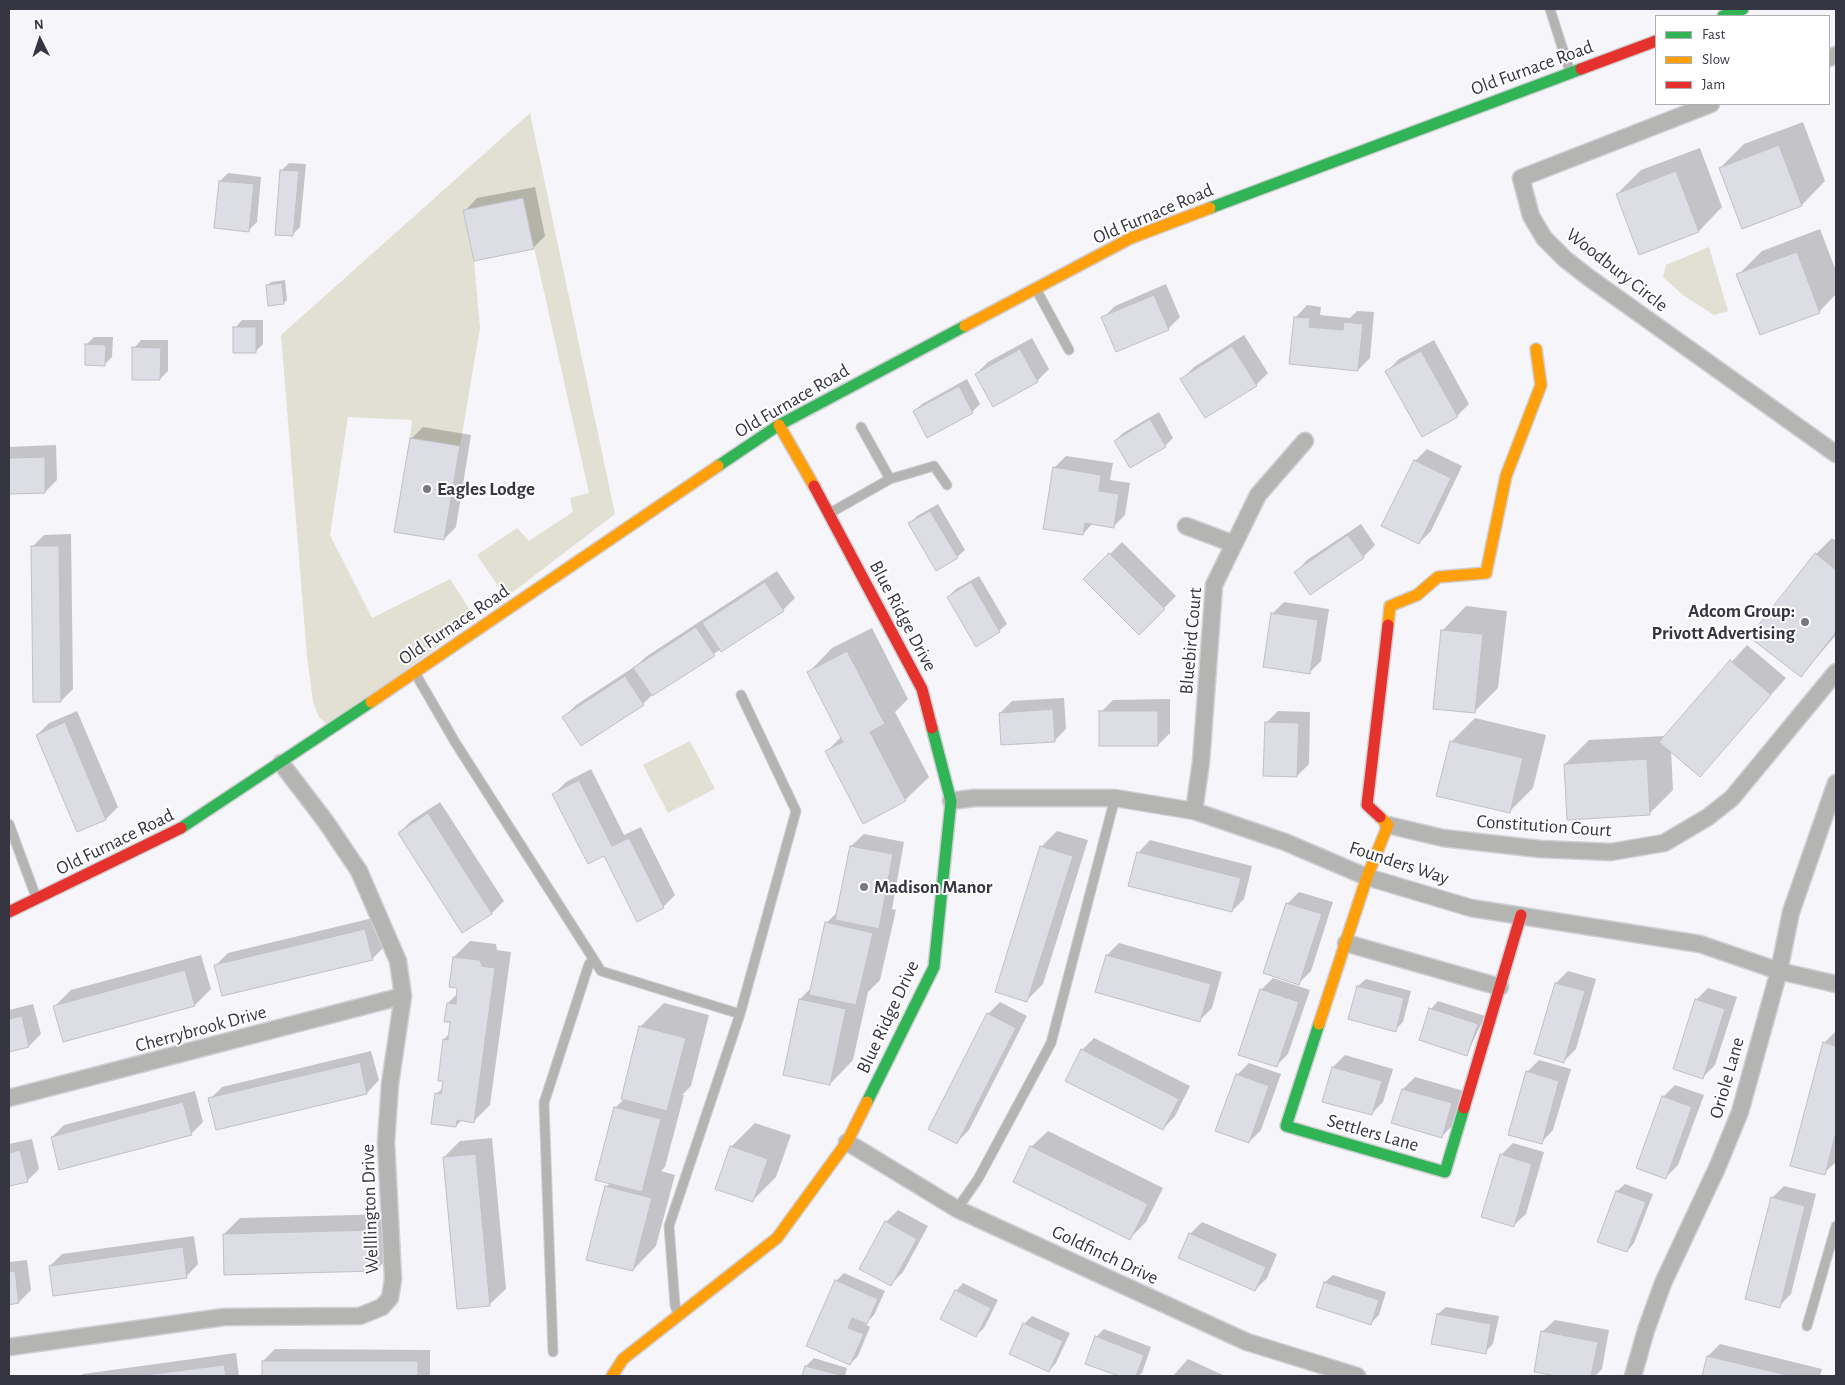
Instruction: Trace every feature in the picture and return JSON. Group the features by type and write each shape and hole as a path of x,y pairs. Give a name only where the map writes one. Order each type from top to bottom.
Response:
{"street":[{"path":"1726,15 1743,9"},
{"name":"Old Furnace Road","path":"9,912 192,823 779,425 1035,288 1131,238 1655,41"},
{"name":"Woodbury Circle","path":"1708,105 1520,178 1531,216 1544,238 1564,259 1836,454"},
{"path":"1388,825 1367,805 1390,606 1417,595 1438,577 1486,573 1506,476 1541,384 1536,349"},
{"name":"Blue Ridge Drive","path":"612,1376 623,1359 777,1238 847,1142 934,967 950,801 922,689 830,513 779,425"},
{"name":"Bluebird Court","path":"1194,811 1201,762 1214,585 1258,495 1305,441"},
{"path":"1186,526 1234,544"},
{"name":"Constitution Court","path":"1388,825 1443,838 1540,849 1611,852 1664,843 1687,831 1732,798 1836,672"},
{"name":"Welllington Drive","path":"9,1347 224,1317 360,1316 382,1307 390,1298 393,1279 386,1142 390,1084 402,996 398,962 358,871 326,822 281,763"},
{"name":"Oriole Lane","path":"1634,1376 1646,1330 1663,1283 1733,1131 1750,1080 1779,971 1791,912 1836,783"},
{"name":"Founders Way","path":"950,801 974,798 1115,798 1194,811 1285,842 1367,877 1471,908 1700,944 1779,971 1836,984"},
{"name":"Settlers Lane","path":"1388,825 1367,877 1286,1126 1444,1172 1521,915"},
{"path":"1346,943 1500,987"},
{"name":"Cherrybrook Drive","path":"9,1098 402,996"},
{"name":"Goldfinch Drive","path":"847,1142 957,1209 1247,1342 1358,1376"}],"lane":[{"path":"1550,9 1570,72"},
{"path":"1035,288 1069,350"},
{"path":"862,427 890,478"},
{"path":"830,513 890,478 934,466 947,485"},
{"path":"415,673 455,742 601,971 740,1014"},
{"path":"678,1314 675,1305 669,1226 740,1014 796,811 741,695"},
{"path":"957,1209 978,1179 1051,1043 1115,798"},
{"path":"9,824 36,900"},
{"path":"553,1352 544,1103 589,964 594,960"},
{"path":"1807,1326 1836,1226"}],"shaded area":[{"path":"530,113 615,514 509,595 501,590 477,555 517,528 529,541 573,512 570,498 589,493 523,198 463,211 474,261 480,328 460,446 410,438 412,420 348,417 330,535 372,618 450,579 475,618 330,727 319,717 313,702 307,656 281,335"},
{"path":"1709,247 1728,311 1714,315 1683,295 1663,277 1666,265"},
{"path":"690,741 715,789 668,813 643,765"}],"building":[{"path":"1779,145 1802,206 1742,229 1719,168"},
{"path":"280,170 299,171 293,236 275,235"},
{"path":"1676,171 1699,232 1639,255 1616,194"},
{"path":"219,181 254,184 249,232 214,228"},
{"path":"523,198 534,249 474,261 463,210"},
{"path":"1797,252 1820,313 1760,335 1736,274"},
{"path":"282,283 284,304 268,306 266,285"},
{"path":"1154,295 1169,330 1116,352 1101,317"},
{"path":"1294,317 1310,318 1309,327 1343,330 1344,322 1363,324 1358,371 1289,364"},
{"path":"233,327 256,327 256,353 233,353"},
{"path":"85,344 106,345 105,366 85,365"},
{"path":"1232,346 1257,386 1205,418 1180,379"},
{"path":"132,347 161,348 160,380 132,380"},
{"path":"1020,349 1038,382 993,407 975,374"},
{"path":"1421,351 1458,417 1422,437 1385,371"},
{"path":"959,386 973,413 927,438 913,411"},
{"path":"1150,419 1166,447 1130,468 1114,441"},
{"name":"Eagles Lodge","path":"410,438 460,446 444,540 394,532"},
{"path":"45,457 45,493 9,494 9,458"},
{"path":"1414,460 1451,478 1419,544 1381,526"},
{"path":"1053,467 1101,475 1099,491 1119,494 1114,528 1085,523 1083,535 1043,529"},
{"path":"930,511 958,558 936,571 908,523"},
{"path":"1348,535 1364,558 1310,595 1294,572"},
{"path":"31,546 59,546 61,702 33,702"},
{"path":"1109,553 1165,609 1139,635 1083,579"},
{"path":"1815,553 1836,570 1836,632 1801,677 1749,637"},
{"path":"765,582 784,611 721,652 702,623"},
{"path":"971,582 1000,632 976,647 947,597"},
{"path":"1271,613 1318,620 1310,674 1263,667"},
{"path":"696,627 715,656 652,696 633,668"},
{"path":"1441,630 1483,634 1475,713 1433,709"},
{"path":"847,651 885,724 870,732 906,801 863,824 825,751 843,742 807,672"},
{"path":"1730,660 1771,695 1700,777 1659,742"},
{"path":"625,676 644,705 581,746 562,717"},
{"path":"1053,709 1055,742 1001,745 999,713"},
{"path":"1099,711 1158,711 1158,746 1099,746"},
{"path":"65,722 106,820 77,832 36,735"},
{"path":"1265,722 1299,723 1297,777 1263,776"},
{"path":"1450,741 1523,758 1510,813 1436,796"},
{"path":"1647,759 1650,815 1567,820 1564,764"},
{"path":"579,780 612,846 629,838 664,908 637,922 604,856 588,864 552,794"},
{"path":"428,813 492,914 462,933 398,833"},
{"name":"Madison Manor","path":"850,846 893,854 879,929 835,920"},
{"path":"1040,846 1073,856 1027,1002 995,992"},
{"path":"1137,852 1241,878 1232,912 1128,886"},
{"path":"1286,903 1322,914 1299,985 1263,973"},
{"path":"825,922 873,933 856,1005 809,995"},
{"path":"365,929 373,960 222,996 214,965"},
{"path":"1106,955 1211,984 1200,1022 1095,992"},
{"path":"453,957 480,960 482,966 495,968 474,1123 457,1120 456,1127 431,1124 435,1093 441,1094 443,1081 438,1081 443,1039 448,1040 450,1022 444,1022 447,1003 456,1004 457,988 449,987"},
{"path":"185,970 195,1006 63,1042 53,1006"},
{"path":"1555,983 1585,991 1564,1063 1534,1054"},
{"path":"1357,986 1404,998 1396,1032 1348,1019"},
{"path":"1260,989 1299,1002 1277,1067 1238,1055"},
{"path":"799,999 846,1009 830,1085 783,1075"},
{"path":"1695,999 1725,1009 1703,1079 1673,1069"},
{"path":"1429,1008 1478,1024 1467,1056 1419,1040"},
{"path":"987,1013 1016,1028 957,1144 928,1129"},
{"path":"22,1016 29,1047 9,1052 9,1019"},
{"path":"639,1026 686,1038 667,1111 621,1099"},
{"path":"1823,1042 1836,1046 1836,1132 1825,1175 1790,1166"},
{"path":"1081,1049 1179,1099 1163,1130 1065,1081"},
{"path":"360,1062 367,1094 216,1130 208,1098"},
{"path":"1332,1067 1382,1081 1372,1115 1322,1102"},
{"path":"1526,1071 1559,1081 1542,1144 1508,1135"},
{"path":"1236,1074 1269,1086 1249,1143 1215,1131"},
{"path":"1402,1089 1452,1103 1442,1138 1391,1123"},
{"path":"1662,1096 1692,1107 1666,1179 1636,1168"},
{"path":"183,1102 192,1135 59,1170 51,1137"},
{"path":"614,1107 661,1119 642,1192 595,1180"},
{"path":"730,1146 768,1159 753,1202 715,1189"},
{"path":"1030,1146 1148,1204 1130,1240 1013,1182"},
{"path":"20,1150 28,1182 9,1186 9,1153"},
{"path":"476,1154 490,1306 457,1309 443,1157"},
{"path":"1500,1154 1532,1164 1514,1227 1481,1217"},
{"path":"605,1186 652,1198 633,1271 586,1260"},
{"path":"1616,1191 1646,1202 1627,1252 1597,1242"},
{"path":"1771,1197 1805,1206 1780,1308 1745,1299"},
{"path":"885,1221 917,1239 891,1286 859,1269"},
{"path":"375,1230 376,1271 224,1275 223,1234"},
{"path":"1189,1233 1266,1267 1255,1291 1178,1258"},
{"path":"183,1247 187,1278 53,1296 49,1266"},
{"path":"15,1271 19,1303 9,1305 9,1272"},
{"path":"835,1280 878,1299 867,1324 852,1318 848,1328 864,1334 850,1365 806,1346"},
{"path":"1324,1282 1379,1300 1371,1325 1316,1307"},
{"path":"955,1290 991,1308 976,1337 940,1319"},
{"path":"1437,1314 1491,1324 1486,1354 1431,1344"},
{"path":"1023,1323 1063,1341 1049,1372 1009,1354"},
{"path":"1541,1331 1598,1342 1591,1376 1557,1376 1534,1372"},
{"path":"1095,1336 1144,1355 1136,1376 1119,1376 1085,1364"},
{"path":"1707,1356 1791,1376 1702,1376"},
{"path":"262,1361 418,1361 418,1376 262,1376"},
{"path":"224,1365 226,1376 138,1376"},
{"path":"805,1366 840,1375 840,1376 802,1376"}],"traffic: fast":[{"path":"1726,15 1743,9"},
{"path":"1210,208 1581,69"},
{"path":"718,466 779,425 965,326"},
{"path":"181,828 371,702"},
{"path":"867,1102 934,967 951,801 932,728"},
{"path":"1319,1024 1286,1126 1445,1172 1464,1108"}],"traffic: slow":[{"path":"965,326 1131,238 1210,208"},
{"path":"1388,625 1390,606 1417,595 1438,577 1486,573 1506,476 1541,385 1536,349"},
{"path":"779,425 814,486"},
{"path":"371,702 718,466"},
{"path":"1319,1024 1367,877 1388,825 1380,817"},
{"path":"612,1376 623,1359 777,1238 847,1142 867,1102"}],"traffic: jam":[{"path":"1581,69 1655,41"},
{"path":"814,486 922,689 932,728"},
{"path":"1380,817 1367,805 1388,625"},
{"path":"9,912 181,828"},
{"path":"1464,1108 1521,915"}],"place":[{"name":"Eagles Lodge","path":"427,489"},
{"name":"Adcom Group: Privott Advertising","path":"1805,622"},
{"name":"Madison Manor","path":"864,887"}]}
